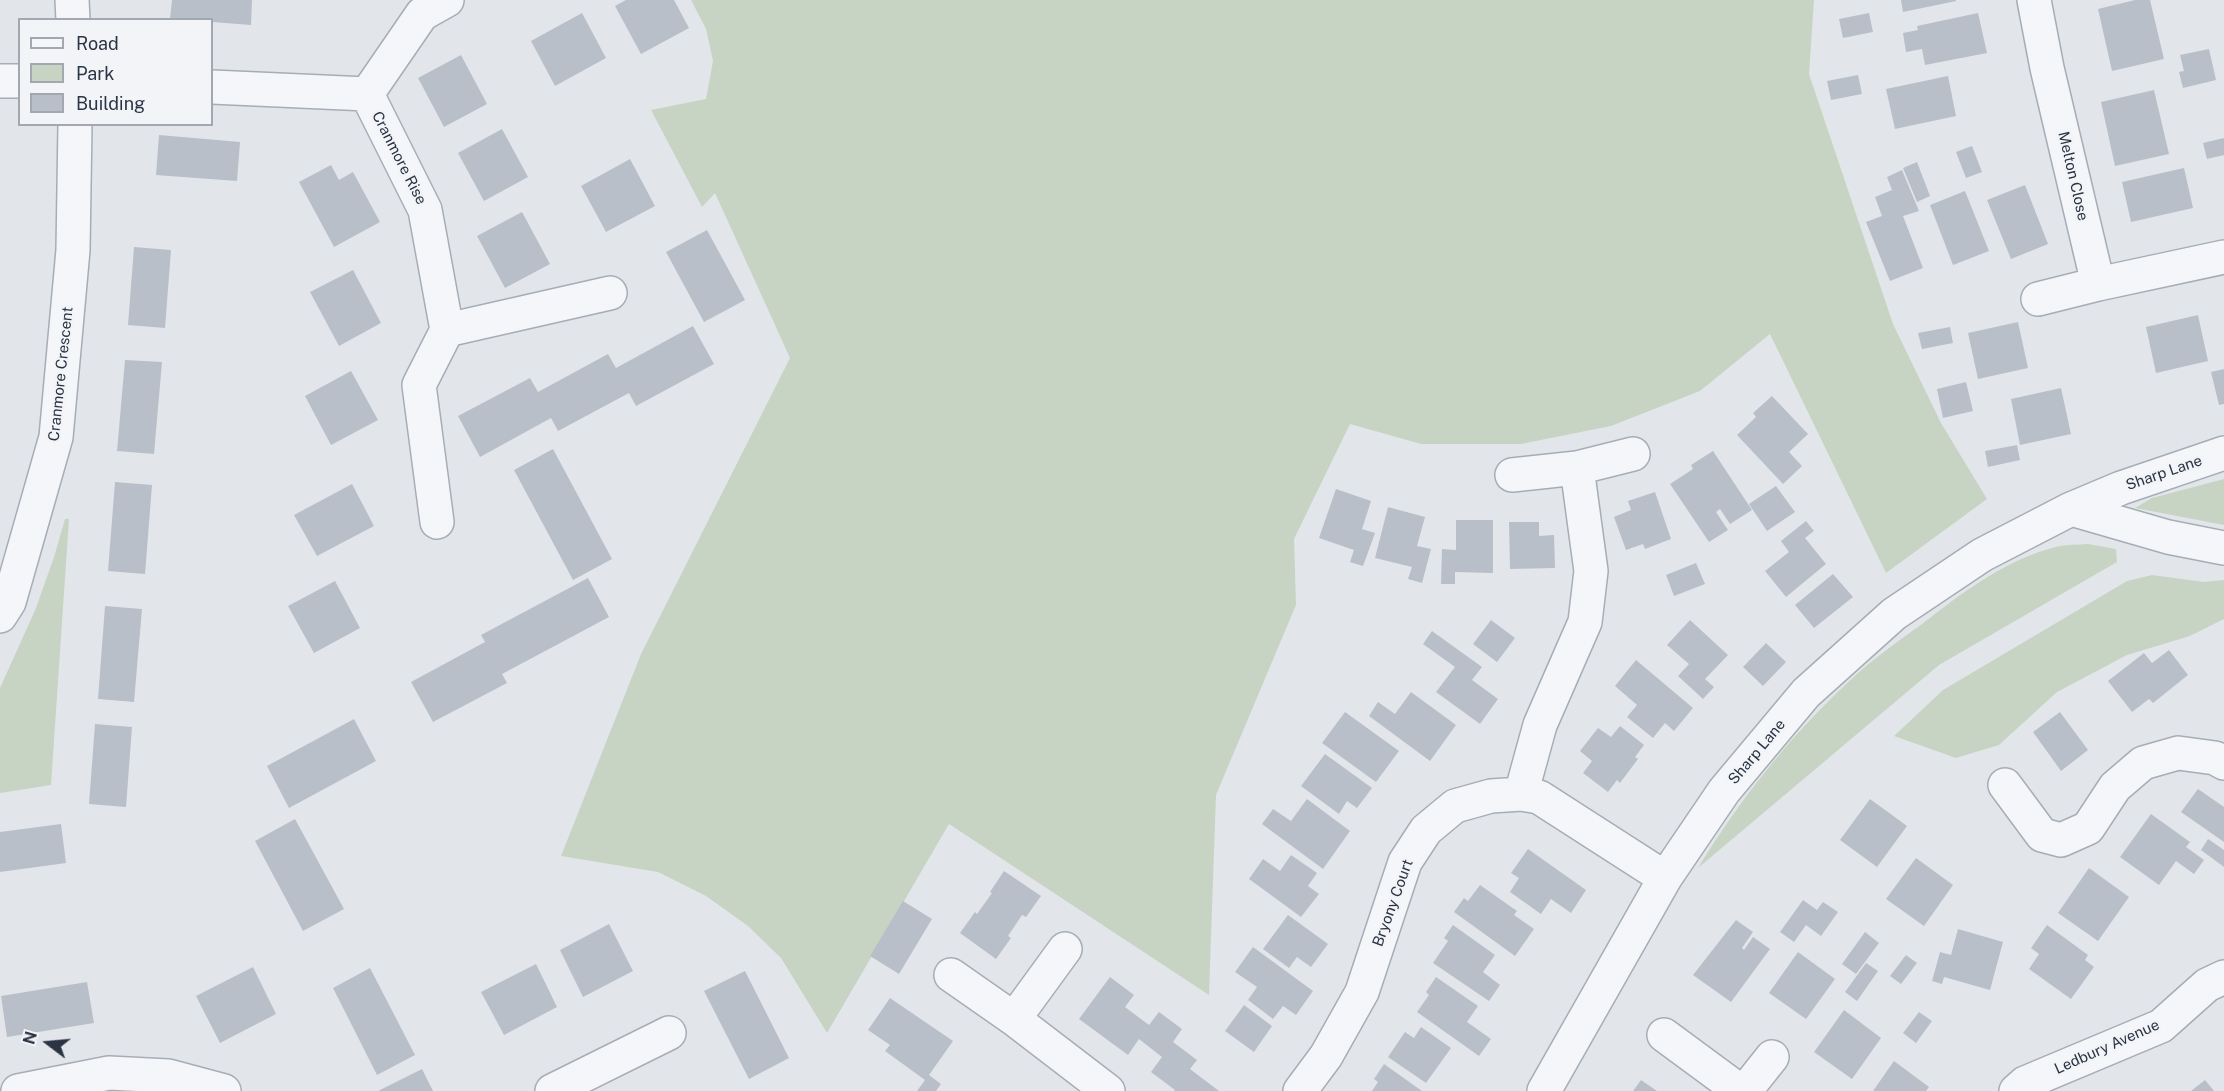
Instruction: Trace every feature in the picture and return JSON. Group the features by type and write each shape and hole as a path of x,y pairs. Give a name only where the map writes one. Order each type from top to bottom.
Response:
{"street":[{"path":"72,0 73,18"},
{"name":"Cranmore Rise","path":"367,94 422,14 447,0"},
{"name":"Melton Close","path":"2034,0 2047,68 2098,284"},
{"path":"0,81 18,81"},
{"name":"Cranmore Rise","path":"213,87 367,94"},
{"name":"Cranmore Rise","path":"367,94 425,210 447,330"},
{"name":"Cranmore Crescent","path":"0,616 9,602 56,437 74,250 75,126"},
{"path":"2038,298 2224,258"},
{"path":"436,522 419,385 447,330 610,293"},
{"name":"Sharp Lane","path":"1544,1091 1665,878 1724,791 1806,693 1894,614 1982,555 2071,509 2177,467 2224,453"},
{"path":"1512,475 1577,468 1633,454"},
{"path":"1521,794 1540,725 1585,622 1591,571 1577,468"},
{"path":"2071,509 2168,537 2224,548"},
{"path":"2005,785 2042,835 2061,840 2088,828 2115,788 2143,763 2178,753 2215,758 2224,763"},
{"name":"Bryony Court","path":"1300,1091 1326,1056 1362,992 1405,862 1426,830 1455,806 1491,796 1521,794 1539,797 1665,878"},
{"path":"1014,1018 1065,949"},
{"path":"951,975 1014,1018 1108,1091"},
{"name":"Ledbury Avenue","path":"2016,1091 2025,1083 2161,1026 2207,985 2224,977"},
{"path":"552,1091 669,1033"},
{"path":"1664,1035 1740,1091"},
{"path":"1745,1091 1772,1058"},
{"path":"18,1091 110,1073 168,1076 224,1091"}],"green space":[{"path":"691,0 1814,0 1809,74 1893,324 1941,423 1987,499 1886,573 1770,334 1700,391 1611,426 1521,444 1421,444 1350,424 1294,539 1296,605 1216,795 1209,995 949,824 827,1033 781,958 748,926 706,896 658,872 561,856 641,654 790,358 715,193 702,207 651,110 706,99 713,61 706,29"},
{"path":"2224,479 2224,525 2135,508 2152,498"},
{"path":"65,519 69,519 51,785 0,793 0,688 36,608"},
{"path":"2088,544 2116,549 2117,562 1939,665 1698,868 1770,765 1811,719 1865,667 1953,601 2002,568 2038,552 2068,545"},
{"path":"2152,575 2204,582 2224,580 2224,619 2190,636 2127,655 2057,692 1999,745 1956,758 1894,736 1943,690 2127,581"}],"building":[{"path":"172,0 252,0 251,25 213,22 213,18 170,18"},
{"path":"626,0 674,0 689,28 641,54 615,6"},
{"path":"1901,0 1956,0 1956,1 1903,12"},
{"path":"2135,0 2150,0 2164,59 2112,71 2098,9"},
{"path":"582,13 606,58 555,86 531,41"},
{"path":"1869,13 1873,32 1843,38 1839,19"},
{"path":"1978,13 1987,53 1925,65 1922,49 1906,52 1903,33 1918,30 1917,26"},
{"path":"2209,49 2216,80 2183,88 2179,72 2184,71 2180,55"},
{"path":"461,55 487,104 444,127 418,78"},
{"path":"1858,75 1862,94 1831,100 1827,81"},
{"path":"1948,76 1956,116 1895,129 1886,89"},
{"path":"2154,90 2169,154 2115,166 2101,102"},
{"path":"502,129 528,177 484,201 458,153"},
{"path":"159,135 240,142 237,181 156,175"},
{"path":"2224,138 2224,155 2207,159 2203,143"},
{"path":"1972,146 1982,172 1966,178 1956,152"},
{"path":"630,159 655,206 606,232 581,186"},
{"path":"1917,162 1930,196 1917,202 1903,168"},
{"path":"331,165 339,180 353,172 380,222 334,247 299,182"},
{"path":"2184,168 2193,208 2131,222 2122,182"},
{"path":"1902,170 1919,211 1903,216 1923,268 1890,281 1866,222 1882,216 1875,197 1892,190 1887,177"},
{"path":"2025,185 2048,244 2011,259 1987,200"},
{"path":"1965,191 1989,251 1953,265 1930,205"},
{"path":"522,212 550,264 505,288 477,236"},
{"path":"707,230 745,300 704,322 666,252"},
{"path":"134,247 171,250 165,328 128,325"},
{"path":"353,270 381,323 339,346 310,292"},
{"path":"2198,315 2208,361 2156,373 2146,327"},
{"path":"2018,322 2028,368 1978,379 1968,333"},
{"path":"693,326 714,364 636,406 629,393 558,431 551,418 480,457 458,416 530,378 538,392 608,354 616,368"},
{"path":"1950,327 1953,343 1922,349 1918,333"},
{"path":"125,360 162,362 154,454 117,451"},
{"path":"2224,369 2224,404 2219,405 2211,372"},
{"path":"351,371 378,420 331,445 305,396"},
{"path":"1966,382 1973,411 1943,418 1937,389"},
{"path":"2061,388 2071,434 2020,445 2011,399"},
{"path":"1772,396 1808,434 1789,452 1802,466 1783,484 1737,435 1756,417 1753,413"},
{"path":"2017,445 2020,460 1988,467 1985,451"},
{"path":"553,449 612,559 573,580 514,470"},
{"path":"1713,451 1752,510 1730,524 1720,509 1716,512 1728,530 1709,542 1670,484 1693,469 1691,465"},
{"path":"115,482 152,485 145,574 108,571"},
{"path":"352,484 374,526 317,556 294,515"},
{"path":"1776,486 1795,512 1767,531 1749,504"},
{"path":"1336,489 1371,501 1362,529 1375,533 1363,566 1350,562 1354,550 1319,538"},
{"path":"1655,492 1671,539 1645,549 1643,544 1626,550 1614,517 1631,510 1628,501"},
{"path":"1388,507 1425,517 1417,546 1431,549 1422,583 1408,579 1412,567 1375,558"},
{"path":"1456,520 1493,520 1493,573 1455,572 1455,584 1441,584 1442,549 1456,550"},
{"path":"1806,521 1814,531 1805,538 1826,564 1786,597 1765,571 1789,552 1781,541"},
{"path":"1509,522 1539,522 1539,536 1554,535 1555,568 1510,569"},
{"path":"1696,563 1705,584 1674,596 1666,575"},
{"path":"1833,574 1853,597 1814,628 1795,605"},
{"path":"588,578 609,617 502,674 507,683 433,722 411,682 485,642 481,635"},
{"path":"335,581 360,628 314,653 288,606"},
{"path":"105,606 142,609 134,702 98,699"},
{"path":"1491,620 1515,638 1497,662 1473,644"},
{"path":"1690,620 1728,655 1705,679 1714,687 1703,699 1678,676 1689,664 1667,645"},
{"path":"1432,631 1482,667 1472,680 1498,699 1480,724 1436,692 1455,667 1423,644"},
{"path":"1766,643 1786,662 1763,686 1743,667"},
{"path":"2169,650 2188,675 2153,703 2149,699 2132,712 2108,681 2144,653 2152,663"},
{"path":"1636,660 1693,708 1674,731 1665,723 1653,738 1627,717 1637,705 1615,686"},
{"path":"1411,692 1456,725 1430,761 1369,716 1378,702 1395,714"},
{"path":"1345,712 1399,751 1376,782 1322,743"},
{"path":"2060,712 2088,750 2061,771 2033,732"},
{"path":"354,719 376,761 289,808 267,766"},
{"path":"95,724 132,727 126,807 89,804"},
{"path":"1620,726 1644,745 1635,757 1638,759 1620,783 1617,780 1608,792 1583,773 1592,761 1580,751 1598,728 1611,737"},
{"path":"1325,754 1372,788 1357,808 1347,801 1339,814 1301,786"},
{"path":"2198,789 2224,807 2224,842 2181,812"},
{"path":"1307,799 1350,831 1323,869 1262,824 1273,809 1291,821"},
{"path":"1870,799 1907,826 1877,867 1840,840"},
{"path":"2151,814 2190,842 2186,847 2204,860 2194,874 2176,861 2159,885 2120,857"},
{"path":"295,819 344,909 303,931 255,841"},
{"path":"61,824 66,863 0,872 0,832"},
{"path":"2208,839 2224,850 2224,867 2201,850"},
{"path":"1528,849 1586,890 1571,913 1551,899 1541,914 1510,892 1519,878 1511,873"},
{"path":"1291,855 1317,873 1308,886 1319,894 1301,917 1249,879 1263,859 1280,871"},
{"path":"1916,858 1953,885 1924,926 1886,899"},
{"path":"2089,868 2129,897 2098,941 2058,913"},
{"path":"1004,871 1041,896 1026,917 1022,915 1008,936 1011,938 996,959 960,933 992,893 990,892"},
{"path":"1480,885 1517,911 1514,915 1534,929 1515,956 1454,912 1464,898 1468,901"},
{"path":"1803,900 1817,910 1823,902 1838,912 1821,936 1806,925 1794,942 1780,932"},
{"path":"903,901 932,919 899,974 870,956"},
{"path":"1288,915 1328,944 1311,967 1297,957 1289,968 1263,949"},
{"path":"1736,920 1753,932 1742,948 1744,950 1753,937 1770,949 1731,1002 1693,975"},
{"path":"609,924 633,971 583,997 560,950"},
{"path":"1453,925 1495,955 1483,972 1500,985 1489,1001 1433,963 1448,941 1444,938"},
{"path":"2047,925 2088,955 2085,960 2094,967 2071,999 2029,969 2039,954 2031,948"},
{"path":"1958,929 2003,942 1990,990 1944,977 1942,984 1932,981 1940,952 1951,955"},
{"path":"1865,932 1879,943 1856,974 1842,964"},
{"path":"1253,947 1313,991 1296,1015 1283,1006 1273,1019 1248,1000 1257,987 1235,972"},
{"path":"1798,952 1835,979 1806,1019 1769,993"},
{"path":"1906,955 1917,963 1901,984 1890,976"},
{"path":"1866,963 1878,971 1857,1001 1845,992"},
{"path":"536,964 557,1007 504,1035 481,992"},
{"path":"253,967 276,1014 220,1043 196,996"},
{"path":"370,968 415,1055 377,1075 333,988"},
{"path":"745,971 789,1058 749,1079 704,991"},
{"path":"1110,977 1134,995 1125,1007 1149,1025 1159,1012 1182,1029 1173,1042 1197,1060 1190,1069 1219,1091 1174,1091 1151,1072 1162,1057 1139,1039 1128,1055 1079,1019"},
{"path":"1436,977 1478,1006 1467,1022 1491,1039 1479,1056 1417,1012 1429,995 1426,992"},
{"path":"87,982 94,1023 7,1037 1,996"},
{"path":"890,998 953,1041 929,1075 941,1084 936,1091 917,1091 925,1080 885,1051 890,1045 868,1030"},
{"path":"1244,1005 1272,1026 1254,1052 1225,1031"},
{"path":"1844,1010 1881,1038 1852,1079 1814,1052"},
{"path":"1919,1012 1932,1021 1916,1043 1903,1033"},
{"path":"1421,1027 1451,1048 1426,1083 1388,1057 1405,1032 1414,1038"},
{"path":"1894,1061 1929,1087 1926,1091 1873,1091"},
{"path":"1384,1064 1422,1091 1372,1091 1378,1082 1374,1079"},
{"path":"422,1069 433,1091 378,1091"},
{"path":"1641,1080 1657,1091 1633,1091"},
{"path":"2205,1080 2214,1091 2191,1091"}]}
